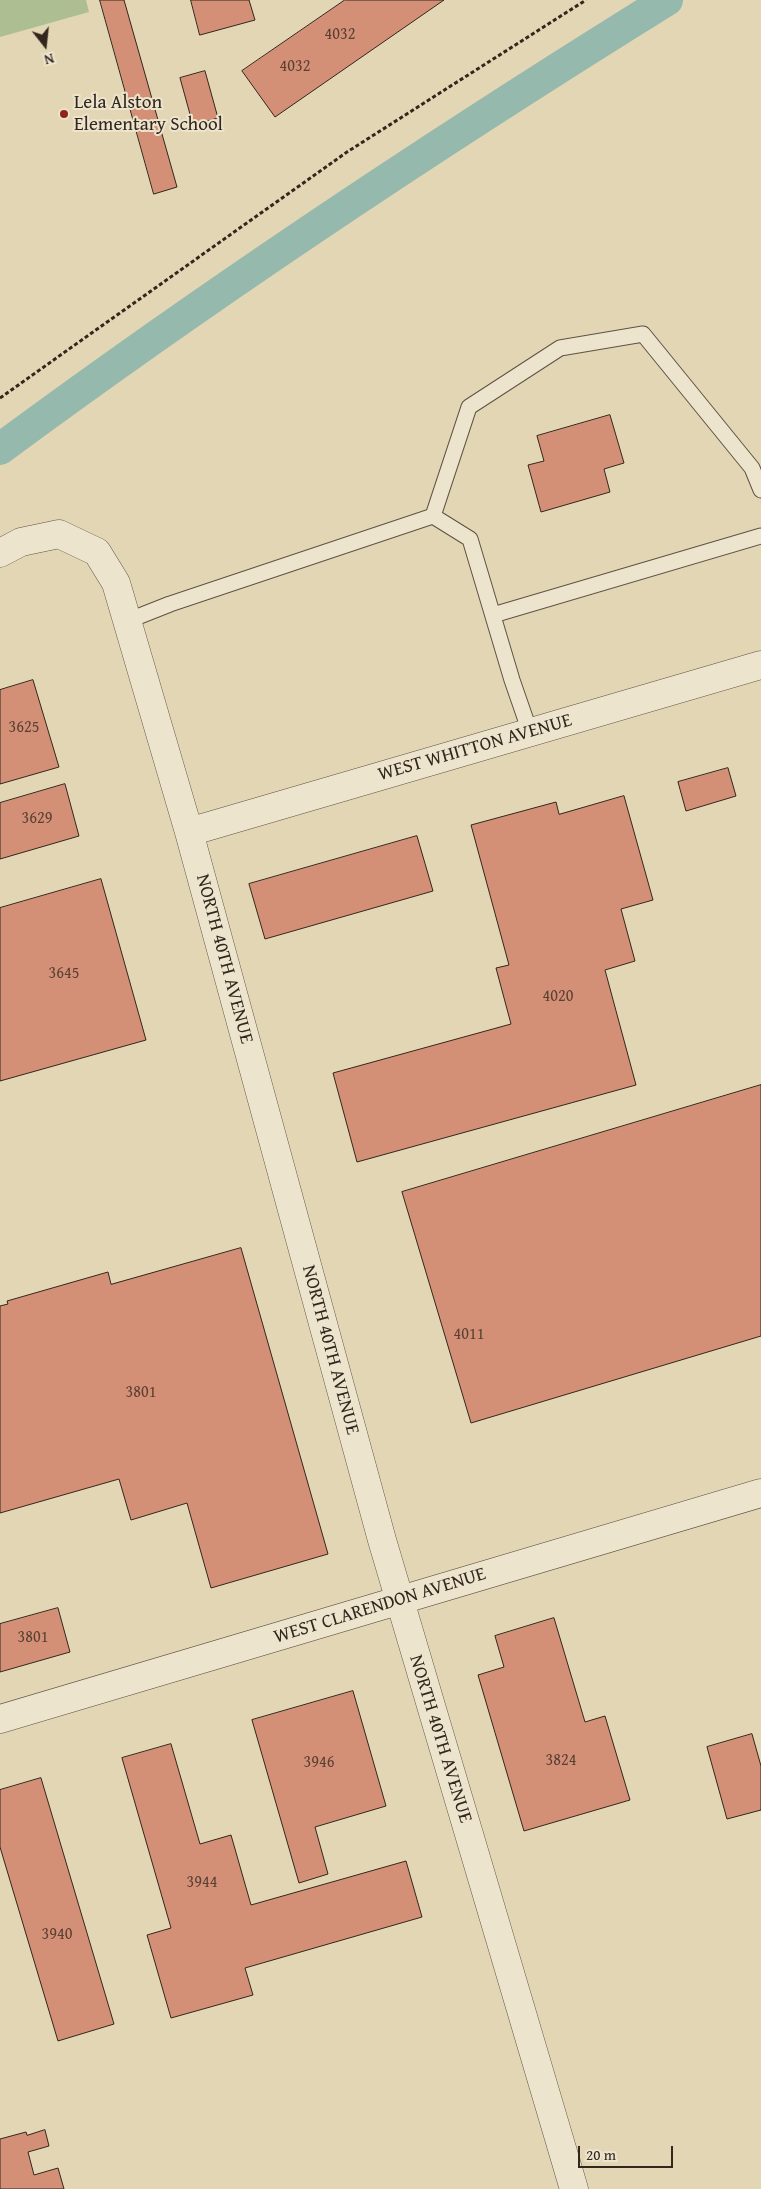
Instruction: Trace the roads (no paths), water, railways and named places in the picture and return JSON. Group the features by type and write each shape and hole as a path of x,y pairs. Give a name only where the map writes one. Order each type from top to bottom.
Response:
{"street":[{"name":"NORTH 40TH AVENUE","path":"0,553 20,542 59,534 97,552 116,583 189,832 399,1600 574,2189"},
{"name":"WEST WHITTON AVENUE","path":"189,832 761,665"},
{"name":"WEST CLARENDON AVENUE","path":"0,1719 761,1493"}],"lane":[{"path":"433,516 469,407 560,348 643,334 752,468 761,490"},
{"path":"433,516 470,539 530,732"},
{"path":"127,621 170,604 433,516"},
{"path":"493,615 761,536"}],"waterway":[{"path":"0,449 163,332 329,218 497,107 667,0"}],"place":[{"name":"Lela Alston Elementary School","path":"64,114"}]}
